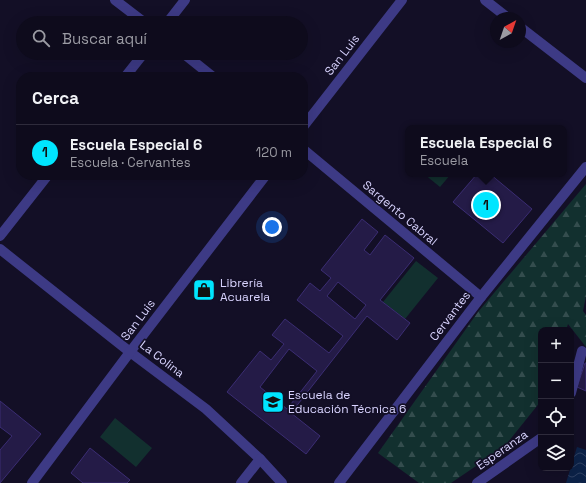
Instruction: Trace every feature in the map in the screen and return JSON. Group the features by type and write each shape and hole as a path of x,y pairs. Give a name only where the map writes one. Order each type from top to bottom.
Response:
{"street":[{"path":"115,0 136,16"},
{"path":"172,16 185,0"},
{"name":"San Luis","path":"308,121 402,0"},
{"path":"485,0 500,12"},
{"path":"526,32 586,78"},
{"path":"129,72 138,60"},
{"path":"192,60 207,72"},
{"name":"Sargento Cabral","path":"308,153 481,297"},
{"name":"Cervantes","path":"339,483 481,297 586,167"},
{"path":"0,236 44,180"},
{"name":"San Luis","path":"32,483 130,352 262,180"},
{"name":"La Colina","path":"0,249 130,352 206,409 260,459 282,483"},
{"path":"574,382 582,351"},
{"name":"Esperanza","path":"477,483 538,440"},
{"path":"241,483 260,459"}],"green space":[{"path":"428,177 448,177 440,187"},
{"path":"586,184 586,296 583,311 586,315 586,347 574,332 574,327 570,327 568,324 567,327 538,327 538,405 504,447 451,483 419,483 378,453 478,312"},
{"path":"416,261 438,278 405,319 383,302"},
{"path":"115,418 152,448 136,467 100,437"}],"water":[{"path":"577,447 586,450 586,483 566,483 570,471 574,471 574,457"}],"building":[{"path":"474,177 494,177 532,209 503,243 453,202"},
{"path":"362,219 378,232 364,250 370,255 385,235 414,258 380,300 410,323 397,340 367,316 291,413 320,436 306,454 227,392 260,351 271,360 284,344 272,335 285,319 329,353 343,336 297,300 310,283 320,291 331,278 321,270","holes":["338,282 366,305 355,319 327,296","289,349 317,371 287,409 260,387"]},
{"path":"586,363 586,391 577,387"},
{"path":"0,401 41,434 0,483 0,450 12,436 0,427"},
{"path":"90,448 130,480 127,483 83,483 71,473"}],"place":[{"name":"Escuela Especial 6","path":"486,205"},
{"name":"Librería Acuarela","path":"204,290"},
{"name":"Escuela de Educación Técnica 6","path":"273,402"}]}
